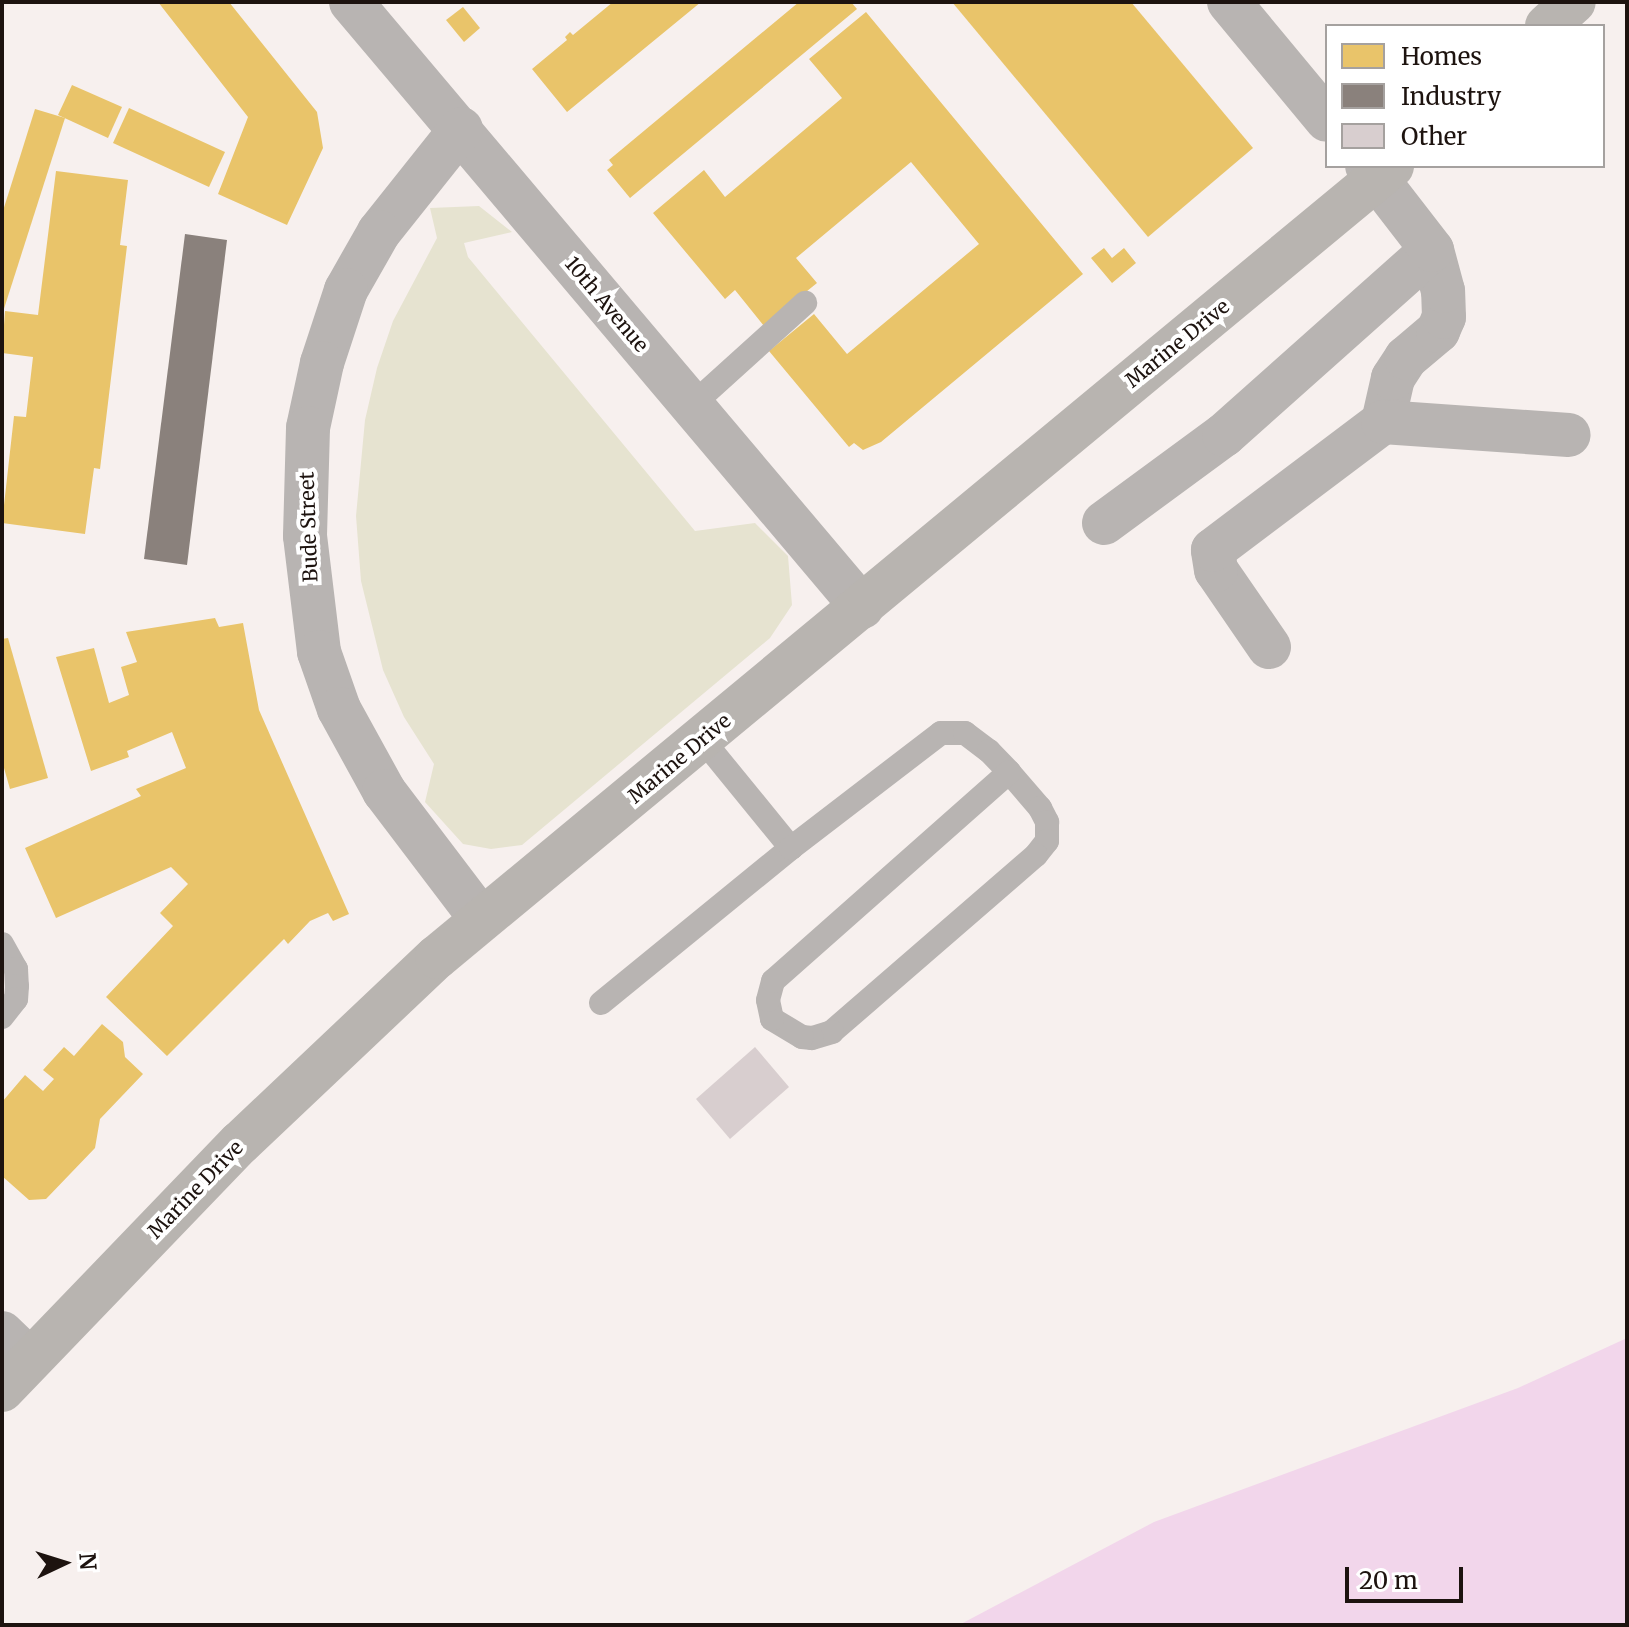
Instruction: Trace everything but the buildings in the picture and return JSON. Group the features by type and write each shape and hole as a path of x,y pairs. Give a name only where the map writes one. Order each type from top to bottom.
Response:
{"main road":[{"path":"1549,24 1574,2"},
{"name":"Marine Drive","path":"11,1361 481,919 550,867 862,607 1379,170"}],"street":[{"name":"10th Avenue","path":"351,2 461,129 652,379 691,406 862,607"},
{"path":"1229,2 1325,118"},
{"name":"Bude Street","path":"461,129 379,232 346,290 308,428 304,499 318,566 319,652 339,709 384,791 481,919"},
{"path":"1269,647 1216,570 1213,550 1383,422 1393,378 1406,358 1438,331 1444,317 1443,291 1432,250 1379,170"},
{"path":"1104,523 1224,435 1432,250"},
{"path":"1383,422 1569,435"}],"lane":[{"path":"691,406 805,303"},
{"path":"601,1003 791,848 948,731 976,740 1009,772 1040,808 1047,822 1047,841 1036,855 832,1032 812,1038 802,1037 772,1019 769,988 781,971 1009,772"},
{"path":"702,739 791,848"},
{"path":"2,944 16,969 17,986 16,999 2,1017"}],"shaded area":[{"path":"479,206 512,232 464,243 468,257 695,531 755,523 788,556 792,605 770,638 522,845 491,849 463,844 425,802 434,764 404,717 383,670 361,581 356,516 365,420 377,368 393,321 437,238 430,208"},
{"path":"1627,1338 1627,1625 959,1625 1154,1522 1518,1388"}]}
